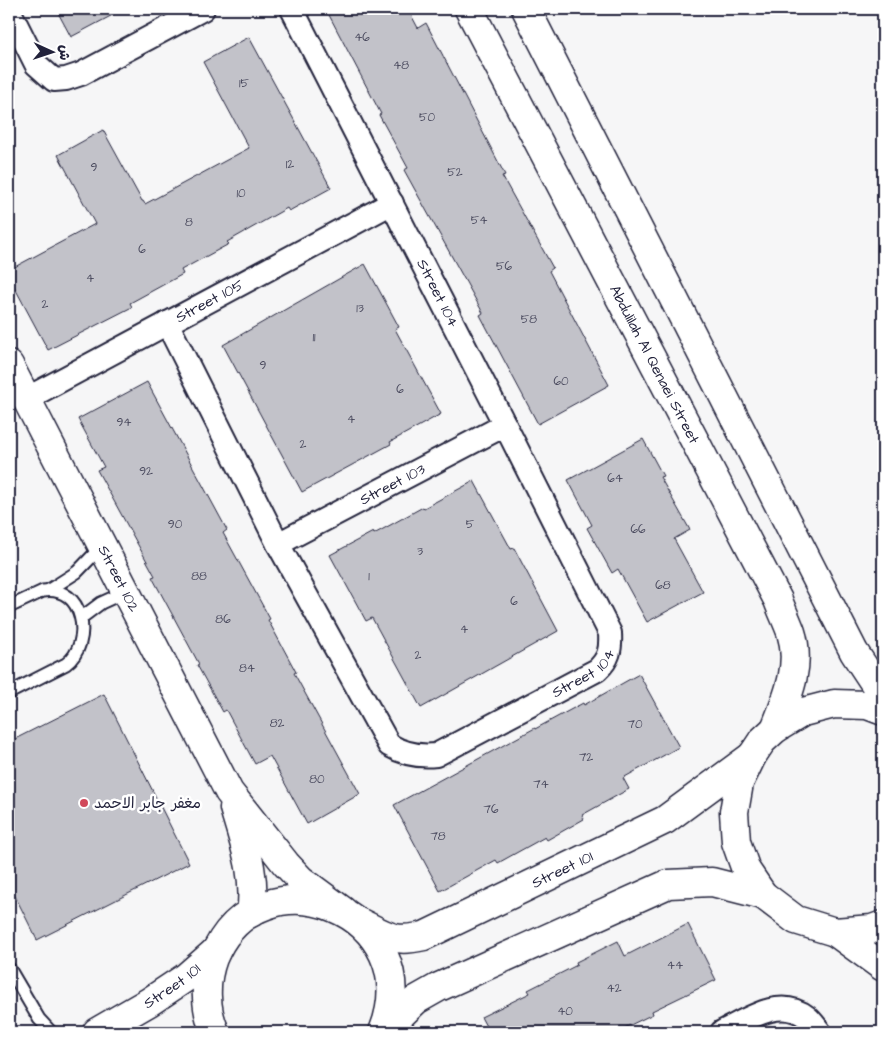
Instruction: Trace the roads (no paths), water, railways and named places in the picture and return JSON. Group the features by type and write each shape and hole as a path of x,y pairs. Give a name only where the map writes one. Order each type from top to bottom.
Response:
{"street":[{"path":"9,10 36,64 54,80 66,79 81,74 204,9"},
{"name":"Street 104","path":"167,323 278,544 389,745 416,755 436,755 597,670 604,663 609,655 610,633 292,9"},
{"name":"Abdulilah Al Qenaei Street","path":"469,9 778,600 792,634 794,657 792,684 775,729"},
{"path":"526,9 854,652 883,696"},
{"name":"Street 105","path":"26,399 392,203"},
{"name":"Street 102","path":"9,365 229,792 250,860 254,889 251,913"},
{"name":"Street 103","path":"278,544 505,425"},
{"path":"883,711 867,705 834,704 803,712 775,729 752,756 739,783 734,812 736,842 746,870 763,895 796,920 835,932 883,966"},
{"name":"Street 101","path":"352,917 392,939 409,940 424,936 665,820 752,756"},
{"name":"Street 102","path":"229,792 301,880 352,917"},
{"path":"384,1032 416,1000 439,987 668,884 712,882 763,895"},
{"path":"215,1032 208,1010 207,980 216,951 225,936 251,913 268,905 306,900 325,903 352,917 372,935 381,950 388,965 392,998 390,1015 384,1032"},
{"path":"835,932 872,929 883,925"},
{"name":"Street 101","path":"96,1032 149,1002 185,978 216,951"},
{"path":"722,1032 767,1010 783,1009 796,1011 808,1017 820,1032"}],"lane":[{"path":"9,607 35,594 49,590 77,572 102,546"},
{"path":"9,693 74,658 81,644 81,618 71,598 64,592 49,590"},
{"path":"81,618 101,603 125,592"},
{"path":"10,975 39,1020 51,1032"}],"place":[{"name":"مغفر جابر الاحمد","path":"84,803"}]}
